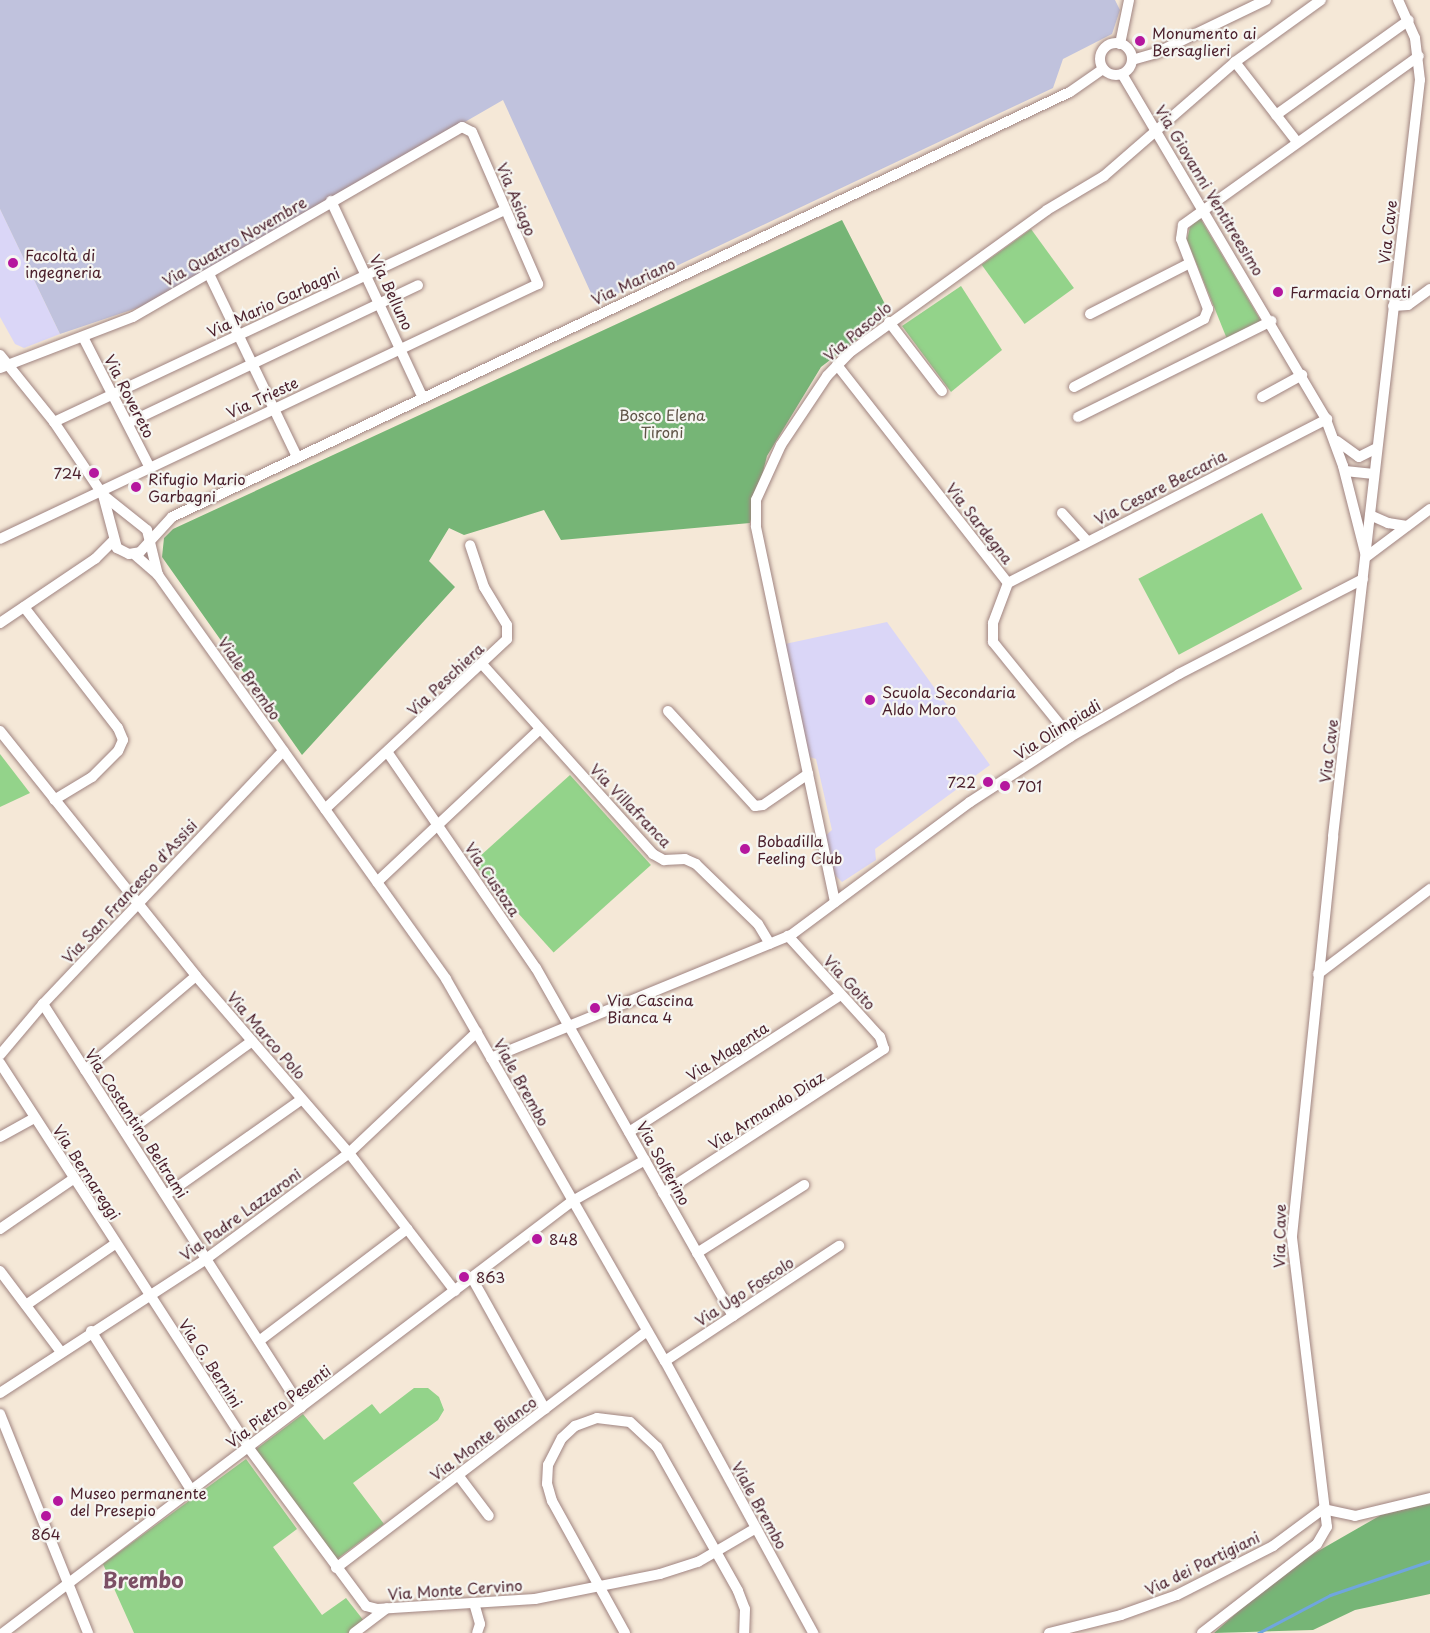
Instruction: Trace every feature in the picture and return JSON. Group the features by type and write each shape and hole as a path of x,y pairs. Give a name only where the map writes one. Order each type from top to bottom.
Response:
{"street":[{"path":"1120,44 1129,0"},
{"path":"1120,44 1103,50 1100,59 1103,69 1112,75 1122,74 1132,60 1156,53 1266,0"},
{"name":"Via Pascolo","path":"835,902 755,510 758,493 781,445 837,365 889,322 1047,210 1104,176 1235,62 1321,0"},
{"name":"Via Cave","path":"1202,1633 1320,1542 1327,1527 1292,1245 1318,974 1418,94 1419,56 1409,20 1398,0"},
{"path":"1276,115 1409,20"},
{"path":"1120,44 1129,50 1132,60"},
{"path":"1074,387 1206,317 1208,309 1190,263 1181,229 1296,142 1419,56"},
{"path":"1235,62 1296,142"},
{"name":"Via Mariano","path":"148,542 172,517 1071,92 1103,69"},
{"name":"Via Giovanni Ventitreesimo","path":"1122,74 1205,209 1327,419 1345,471 1366,555"},
{"name":"Via Quattro Novembre","path":"4,366 133,317 331,201 467,128"},
{"name":"Via Asiago","path":"467,128 538,284"},
{"name":"Via Belluno","path":"331,201 368,275 423,398"},
{"name":"Via Mario Garbagni","path":"54,422 505,210"},
{"path":"1090,314 1190,263"},
{"path":"209,274 297,457"},
{"name":"Via Trieste","path":"0,539 538,284"},
{"path":"128,423 381,305 418,285"},
{"path":"1393,306 1408,305 1430,289"},
{"path":"1078,417 1270,321"},
{"path":"889,322 942,392"},
{"name":"Via Rovereto","path":"83,337 150,468"},
{"path":"0,355 4,366 54,422 101,493 114,537 130,554"},
{"name":"Via Sardegna","path":"837,365 1008,583 993,623 993,642 1070,737"},
{"path":"1262,397 1302,375"},
{"name":"Via Cesare Beccaria","path":"1008,583 1086,540 1327,419"},
{"path":"1334,439 1359,457 1377,448"},
{"path":"1345,471 1374,474"},
{"path":"94,559 130,554 148,542 147,530 101,493"},
{"path":"1366,555 1430,509"},
{"path":"1062,513 1086,540"},
{"path":"1370,515 1388,523 1407,526"},
{"name":"Via Mariano","path":"134,520 172,517"},
{"path":"0,623 94,559 114,537 120,524 134,520"},
{"name":"Viale Brembo","path":"148,542 158,575"},
{"name":"Via Peschiera","path":"325,809 505,642 508,631 482,584 470,544"},
{"name":"Viale Brembo","path":"130,554 158,575 439,968 571,1202 665,1361 813,1633"},
{"name":"Via Olimpiadi","path":"491,1058 788,936 970,802 1070,737 1179,674 1363,579"},
{"path":"24,607 118,728 123,740 118,751 95,775 54,800"},
{"name":"Via Villafranca","path":"482,664 653,854 664,860 685,860 696,864 758,924 770,944"},
{"path":"668,711 755,806 764,805 808,774"},
{"path":"377,882 540,730"},
{"name":"Via Marco Polo","path":"0,731 196,976 349,1153 455,1291"},
{"name":"Via San Francesco d'Assisi","path":"0,1055 43,1004 137,903 283,751"},
{"name":"Via Custoza","path":"388,753 536,968 569,1025"},
{"path":"1318,974 1430,890"},
{"name":"Via Goito","path":"788,936 882,1039 884,1050"},
{"path":"85,1070 196,976"},
{"name":"Via Magenta","path":"629,1132 841,995"},
{"name":"Via Costantino Beltrami","path":"43,1004 301,1408"},
{"name":"Via Solferino","path":"569,1025 733,1316"},
{"name":"Via Padre Lazzaroni","path":"0,1393 91,1331 206,1259 349,1153 477,1032"},
{"path":"126,1133 252,1041"},
{"name":"Via Armando Diaz","path":"663,1193 884,1050"},
{"name":"Via Bernareggi","path":"0,1063 149,1296"},
{"path":"166,1195 302,1099"},
{"path":"0,1137 34,1118"},
{"name":"Via Pietro Pesenti","path":"3,1633 571,1202 645,1160"},
{"path":"0,1228 73,1179"},
{"path":"697,1253 804,1185"},
{"path":"259,1341 407,1229"},
{"path":"26,1305 115,1244"},
{"name":"Via Ugo Foscolo","path":"665,1361 839,1246"},
{"path":"0,1271 61,1352"},
{"path":"472,1278 545,1409"},
{"name":"Via G. Bernini","path":"149,1296 248,1447"},
{"path":"91,1331 191,1491"},
{"name":"Via Monte Bianco","path":"336,1568 647,1331"},
{"path":"0,1414 88,1633"},
{"path":"625,1633 552,1501 547,1484 548,1465 559,1443 585,1421 618,1419 645,1432 660,1452 742,1599 744,1633"},
{"name":"Via Monte Cervino","path":"248,1447 363,1604 388,1608 535,1599 677,1570 756,1528"},
{"path":"458,1475 489,1516"},
{"path":"1323,1509 1355,1516 1430,1498"},
{"name":"Via dei Partigiani","path":"1049,1633 1121,1616 1177,1595 1273,1546 1323,1509"},
{"path":"474,1603 480,1624 477,1633"},
{"path":"354,1633 388,1608"}],"shaded area":[{"path":"0,0 1115,0 1120,10 1112,34 1063,59 1053,88 596,304 503,100 149,304 60,334 0,209"},
{"name":"Facoltà di ingegneria","path":"0,209 60,334 24,348 15,344 0,317"},
{"name":"Scuola Secondaria Aldo Moro","path":"887,622 990,765 875,849 876,860 842,882 835,875 825,836 832,830 816,759 807,756 785,644"}],"green space":[{"path":"1200,218 1261,321 1227,339 1187,240 1190,227"},
{"name":"Bosco Elena Tironi","path":"842,220 890,314 821,367 767,456 750,523 561,540 544,510 464,535 449,528 429,561 455,587 302,755 162,557 164,538 173,529"},
{"path":"1031,229 1074,288 1025,324 982,265"},
{"path":"961,286 1002,350 951,392 902,326"},
{"path":"1262,513 1302,589 1179,655 1138,579"},
{"path":"0,754 30,793 0,807"},
{"path":"570,775 651,865 554,953 473,863"},
{"path":"414,1388 428,1388 439,1397 444,1410 438,1420 353,1483 384,1524 337,1559 255,1450 303,1414 324,1440 372,1404 380,1414"},
{"path":"246,1459 297,1529 273,1547 322,1615 346,1598 364,1621 348,1633 134,1633 103,1564"},
{"path":"1430,1503 1430,1594 1355,1610 1313,1630 1214,1633 1276,1578 1313,1554 1381,1515"}],"waterway":[{"path":"1258,1633 1330,1595 1430,1561"}],"place":[{"name":"Monumento ai Bersaglieri","path":"1140,41"},
{"name":"Facoltà di ingegneria","path":"13,263"},
{"name":"Farmacia Ornati","path":"1278,292"},
{"name":"724","path":"94,473"},
{"name":"Rifugio Mario Garbagni","path":"136,487"},
{"name":"Scuola Secondaria Aldo Moro","path":"870,700"},
{"name":"722","path":"988,782"},
{"name":"701","path":"1005,786"},
{"name":"Bobadilla Feeling Club","path":"745,849"},
{"name":"Via Cascina Bianca 4","path":"595,1008"},
{"name":"848","path":"537,1239"},
{"name":"863","path":"464,1277"},
{"name":"Museo permanente del Presepio","path":"58,1501"},
{"name":"864","path":"46,1516"}],"district":[{"name":"Brembo","path":"143,1579"}]}
